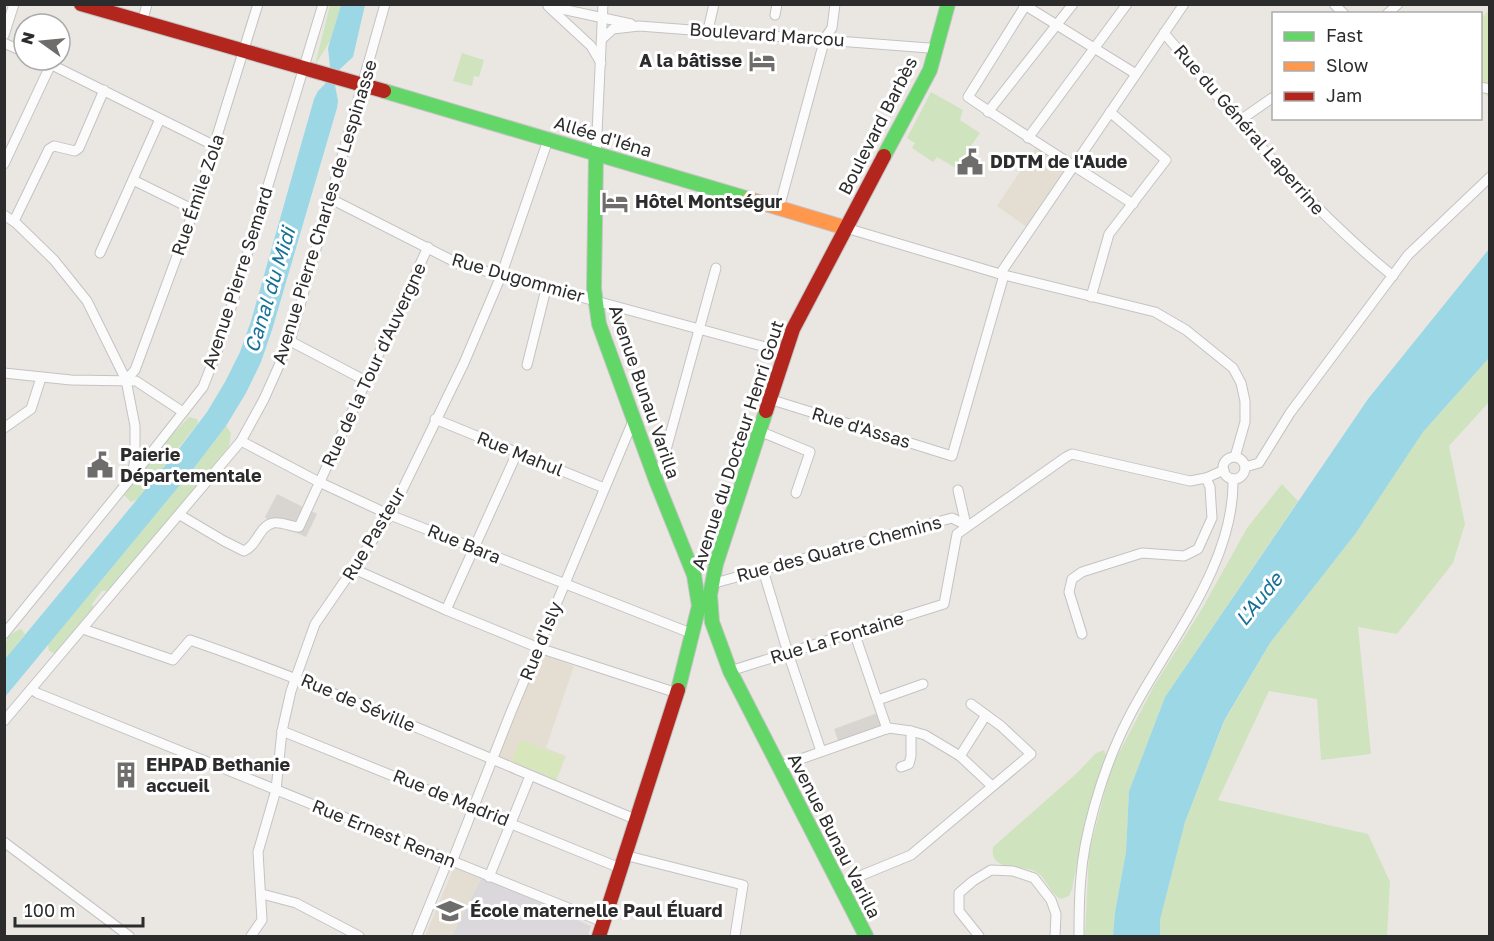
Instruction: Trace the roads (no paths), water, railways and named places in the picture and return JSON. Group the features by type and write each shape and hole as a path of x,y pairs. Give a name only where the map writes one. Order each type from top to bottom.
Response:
{"main road":[{"name":"Allée d'Iéna","path":"81,4 846,228"},
{"name":"Boulevard Barbès","path":"846,228 930,70 948,4"},
{"name":"Avenue Bunau Varilla","path":"596,154 594,300 599,324 654,477 730,671 866,936"},
{"name":"Avenue du Docteur Henri Gout","path":"709,619 712,580 784,352 799,316 846,228"},
{"path":"694,575 712,580"},
{"name":"Avenue Bunau Varilla","path":"693,634 709,619"},
{"path":"599,936 677,693 693,634 709,619"}],"street":[{"path":"4,36 14,4"},
{"path":"142,23 147,4"},
{"name":"Rue Émile Zola","path":"126,380 135,370 194,210 258,4"},
{"name":"Avenue Pierre Semard","path":"4,634 203,387 220,344 307,70 323,4"},
{"name":"Avenue Pierre Charles de Lespinasse","path":"4,721 33,690 241,441 269,389 290,341 385,4"},
{"path":"582,13 593,4"},
{"path":"596,154 603,4"},
{"path":"708,30 714,4"},
{"path":"775,15 777,4"},
{"path":"779,208 825,38 832,28 835,4"},
{"path":"988,112 1073,4"},
{"path":"1028,138 1127,4"},
{"path":"1002,274 1184,4"},
{"path":"547,5 639,26"},
{"path":"547,5 591,46 601,63"},
{"path":"1133,204 968,97 1027,6 1136,74"},
{"name":"Boulevard Marcou","path":"602,39 613,29 639,26 825,38 929,48 934,53"},
{"name":"Rue du Général Laperrine","path":"1164,33 1292,182 1330,222 1393,276"},
{"path":"4,164 42,72"},
{"path":"67,72 215,146"},
{"path":"14,221 49,149 54,146 75,152 79,148 104,90"},
{"path":"1239,121 1272,98"},
{"path":"1091,297 1109,234 1166,160 1110,112"},
{"path":"100,253 160,119"},
{"name":"Rue Pasteur","path":"251,936 262,920 258,852 276,790 282,731 296,677 315,624 390,515 464,363 501,276 548,140"},
{"path":"1245,467 1259,463 1290,413 1419,243 1490,177"},
{"path":"133,180 194,210"},
{"name":"Rue Dugommier","path":"331,199 459,264 784,352"},
{"path":"5,216 14,221 54,260 87,301 126,380 135,426 135,459 132,477"},
{"name":"Allée d'Iéna","path":"846,228 1002,274 1155,312 1186,330 1233,368 1241,383 1245,401 1245,422 1235,457"},
{"name":"Rue de la Tour d'Auvergne","path":"180,514 244,551 249,549 264,528 273,523 299,527 428,248"},
{"path":"654,477 661,468 716,268"},
{"name":"Rue d'Assas","path":"769,399 952,456 1002,274"},
{"path":"527,365 546,289"},
{"path":"290,341 366,381"},
{"path":"7,375 71,380 136,381 183,412"},
{"path":"4,428 31,409 41,378"},
{"name":"Rue Mahul","path":"435,419 604,488"},
{"name":"Rue d'Isly","path":"417,936 473,808 633,421"},
{"path":"759,431 810,452 796,493"},
{"name":"Rue Bara","path":"241,441 319,482 390,515 693,634"},
{"path":"446,610 517,453"},
{"path":"958,490 966,525 1072,454 1190,481 1224,471"},
{"path":"1235,457 1242,460 1245,467 1241,477 1233,479 1224,471 1225,462 1235,457"},
{"path":"1082,634 1069,592 1072,579 1082,572 1142,554 1184,556 1198,549 1212,518 1210,487 1206,478"},
{"path":"1079,936 1081,875 1098,795 1117,741 1136,703 1202,592 1223,543 1232,510 1233,479"},
{"name":"Rue des Quatre Chemins","path":"712,580 763,570 952,518 966,525"},
{"name":"Rue La Fontaine","path":"730,671 944,604 957,534 966,525"},
{"path":"354,569 539,648 677,693"},
{"path":"763,570 820,751"},
{"name":"Rue de Séville","path":"83,629 173,660 190,640 296,677 635,819"},
{"path":"855,632 887,729"},
{"path":"878,700 923,684"},
{"name":"Rue Ernest Renan","path":"33,690 603,922"},
{"path":"838,885 911,855 1031,754 1001,726 971,704"},
{"path":"960,756 986,715"},
{"path":"778,767 887,729 911,731 925,735 960,756 992,786"},
{"name":"Rue de Madrid","path":"282,731 473,808 622,862 743,885 735,936"},
{"path":"901,767 909,765 911,731"},
{"path":"489,877 530,776"},
{"path":"4,842 129,936"},
{"path":"979,936 959,911 959,893 991,870 1013,871 1034,878 1051,900 1056,914 1055,936"},
{"path":"262,894 296,903 359,936"}],"water":[{"name":"Canal du Midi","path":"341,5 365,5 353,57 340,69 335,85 337,108 272,330 261,362 246,393 226,426 194,468 5,697 5,659 178,450 207,412 240,352 251,321 314,99 325,84 330,67 328,48"},
{"name":"L'Aude","path":"1489,249 1489,358 1423,432 1356,533 1270,643 1224,721 1185,822 1160,920 1160,936 1113,936 1126,852 1129,791 1165,697 1368,399"}],"place":[{"name":"A la bâtisse","path":"762,61"},
{"name":"DDTM de l'Aude","path":"970,162"},
{"name":"Hôtel Montségur","path":"615,202"},
{"name":"Paierie Départementale","path":"100,465"},
{"name":"EHPAD Bethanie accueil","path":"126,775"},
{"name":"École maternelle Paul Éluard","path":"450,911"}]}
